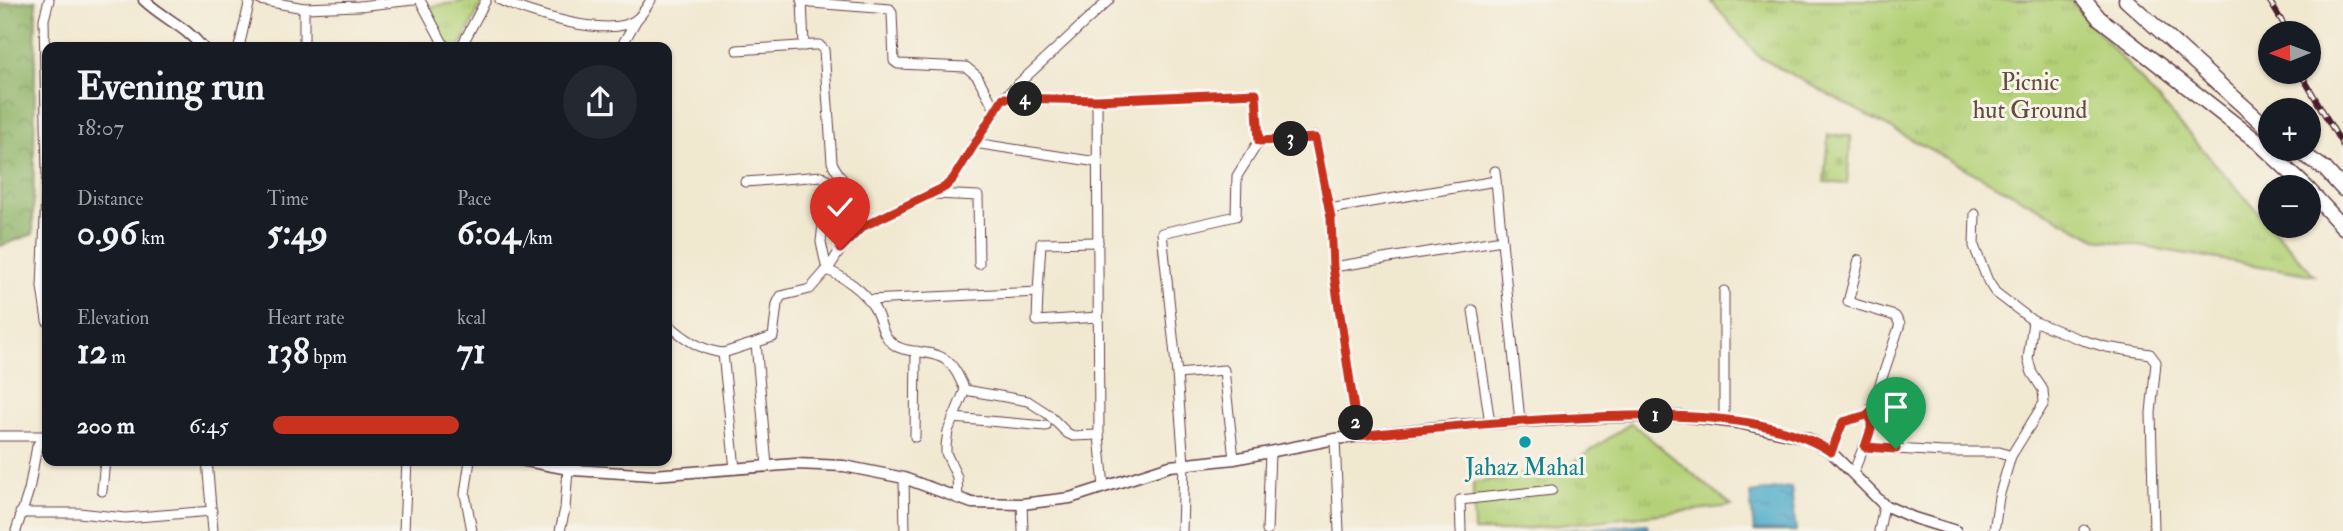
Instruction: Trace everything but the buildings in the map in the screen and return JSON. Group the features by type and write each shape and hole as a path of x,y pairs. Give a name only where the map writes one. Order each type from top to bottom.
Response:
{"highway":[{"path":"2084,0 2099,18 2258,142 2293,175"},
{"path":"2126,0 2258,119"},
{"path":"2313,161 2325,169 2343,189"},
{"path":"2321,203 2343,227"}],"street":[{"path":"44,42 44,19 50,0"},
{"path":"144,0 190,33 198,42"},
{"path":"240,42 250,0"},
{"path":"260,0 304,8 413,0"},
{"path":"421,0 443,42"},
{"path":"464,42 486,0"},
{"path":"500,0 549,18 583,26 614,26 637,19"},
{"path":"624,42 650,0"},
{"path":"672,327 692,342 723,353 773,337 777,304 781,296 807,291 827,270 844,244 862,227 933,194 953,179 1003,98 1109,0"},
{"path":"804,46 801,1 890,9 894,61 898,64 966,67 976,76 995,108"},
{"path":"304,8 304,42"},
{"path":"737,50 819,45 824,50 832,162 845,184 844,194 823,224 821,242 827,270 847,281 868,300 875,309 886,338 898,348 936,354 948,359 965,390"},
{"path":"1003,98 1097,100 1256,93 1259,141 1237,176 1236,216 1162,233 1184,464 1182,531"},
{"path":"1097,100 1099,435 1104,487"},
{"path":"1259,141 1315,138 1329,209 1333,267 1358,436"},
{"path":"974,143 1097,162"},
{"path":"745,182 822,176 844,194"},
{"path":"1329,209 1495,176 1520,421"},
{"path":"933,194 978,196 979,264"},
{"path":"1975,214 1974,246 1995,292 2033,321 2079,340 2154,357 2156,362 2151,413 2154,531"},
{"path":"1333,267 1502,240"},
{"path":"1098,242 1041,243 1037,321 1098,317"},
{"path":"1853,473 1871,429 1871,411 1900,324 1895,316 1848,302 1859,260"},
{"path":"42,268 42,293"},
{"path":"1724,291 1724,421"},
{"path":"868,300 1038,292"},
{"path":"1473,310 1490,423"},
{"path":"1994,531 2002,486 2011,456 2044,403 2043,390 2032,373 2028,359 2033,321"},
{"path":"756,343 767,466"},
{"path":"915,437 916,351"},
{"path":"723,353 735,469"},
{"path":"1177,374 1224,370 1234,459"},
{"path":"965,390 1028,401 1073,436 1099,435"},
{"path":"958,499 956,473 946,453 947,436 965,390"},
{"path":"1831,452 1843,422 1867,415 1871,411"},
{"path":"552,466 654,475 809,464 844,466 904,478 972,503 1023,503 1070,498 1148,472 1184,464 1234,459 1335,439 1490,423 1608,416 1680,416 1798,435 1831,452 1884,505 1956,531"},
{"path":"953,418 1046,426"},
{"path":"0,436 42,436"},
{"path":"1335,439 1339,531"},
{"path":"16,531 29,489 37,446 42,440"},
{"path":"1865,447 1999,452 2011,456"},
{"path":"1267,531 1270,452"},
{"path":"102,491 104,466"},
{"path":"208,466 213,531"},
{"path":"404,531 407,466"},
{"path":"469,466 465,494 472,531"},
{"path":"559,531 565,509 568,469"},
{"path":"904,478 905,531"},
{"path":"1461,531 1460,500 1552,490"},
{"path":"1023,503 1023,531"},
{"path":"1879,531 1884,505"},
{"path":"20,513 79,513 125,518 212,511"}],"green space":[{"path":"36,0 33,234 0,246 0,4"},
{"path":"484,0 463,42 444,42 426,7"},
{"name":"Picnic hut Ground","path":"1710,0 2070,0 2258,212 2258,238 2281,238 2314,275 2096,239 1759,57"},
{"path":"1828,135 1851,136 1847,184 1824,182"},
{"path":"1631,423 1732,506 1505,531 1474,531 1473,483 1568,466"}],"water":[{"path":"1791,487 1796,531 1754,531 1750,493"},
{"path":"1647,524 1648,531 1555,531"}],"railway":[{"path":"2269,0 2282,21"},
{"path":"2307,84 2343,146"}],"place":[{"name":"Jahaz Mahal","path":"1525,442"}],"route":[{"path":"840,249 862,227 945,187 953,179 1003,98 1097,100 1256,93 1259,141 1315,138 1331,218 1333,267 1358,436 1458,425 1608,416 1680,416 1738,422 1798,435 1831,452 1843,422 1870,414 1871,411 1871,429 1865,447 1896,449"}]}
